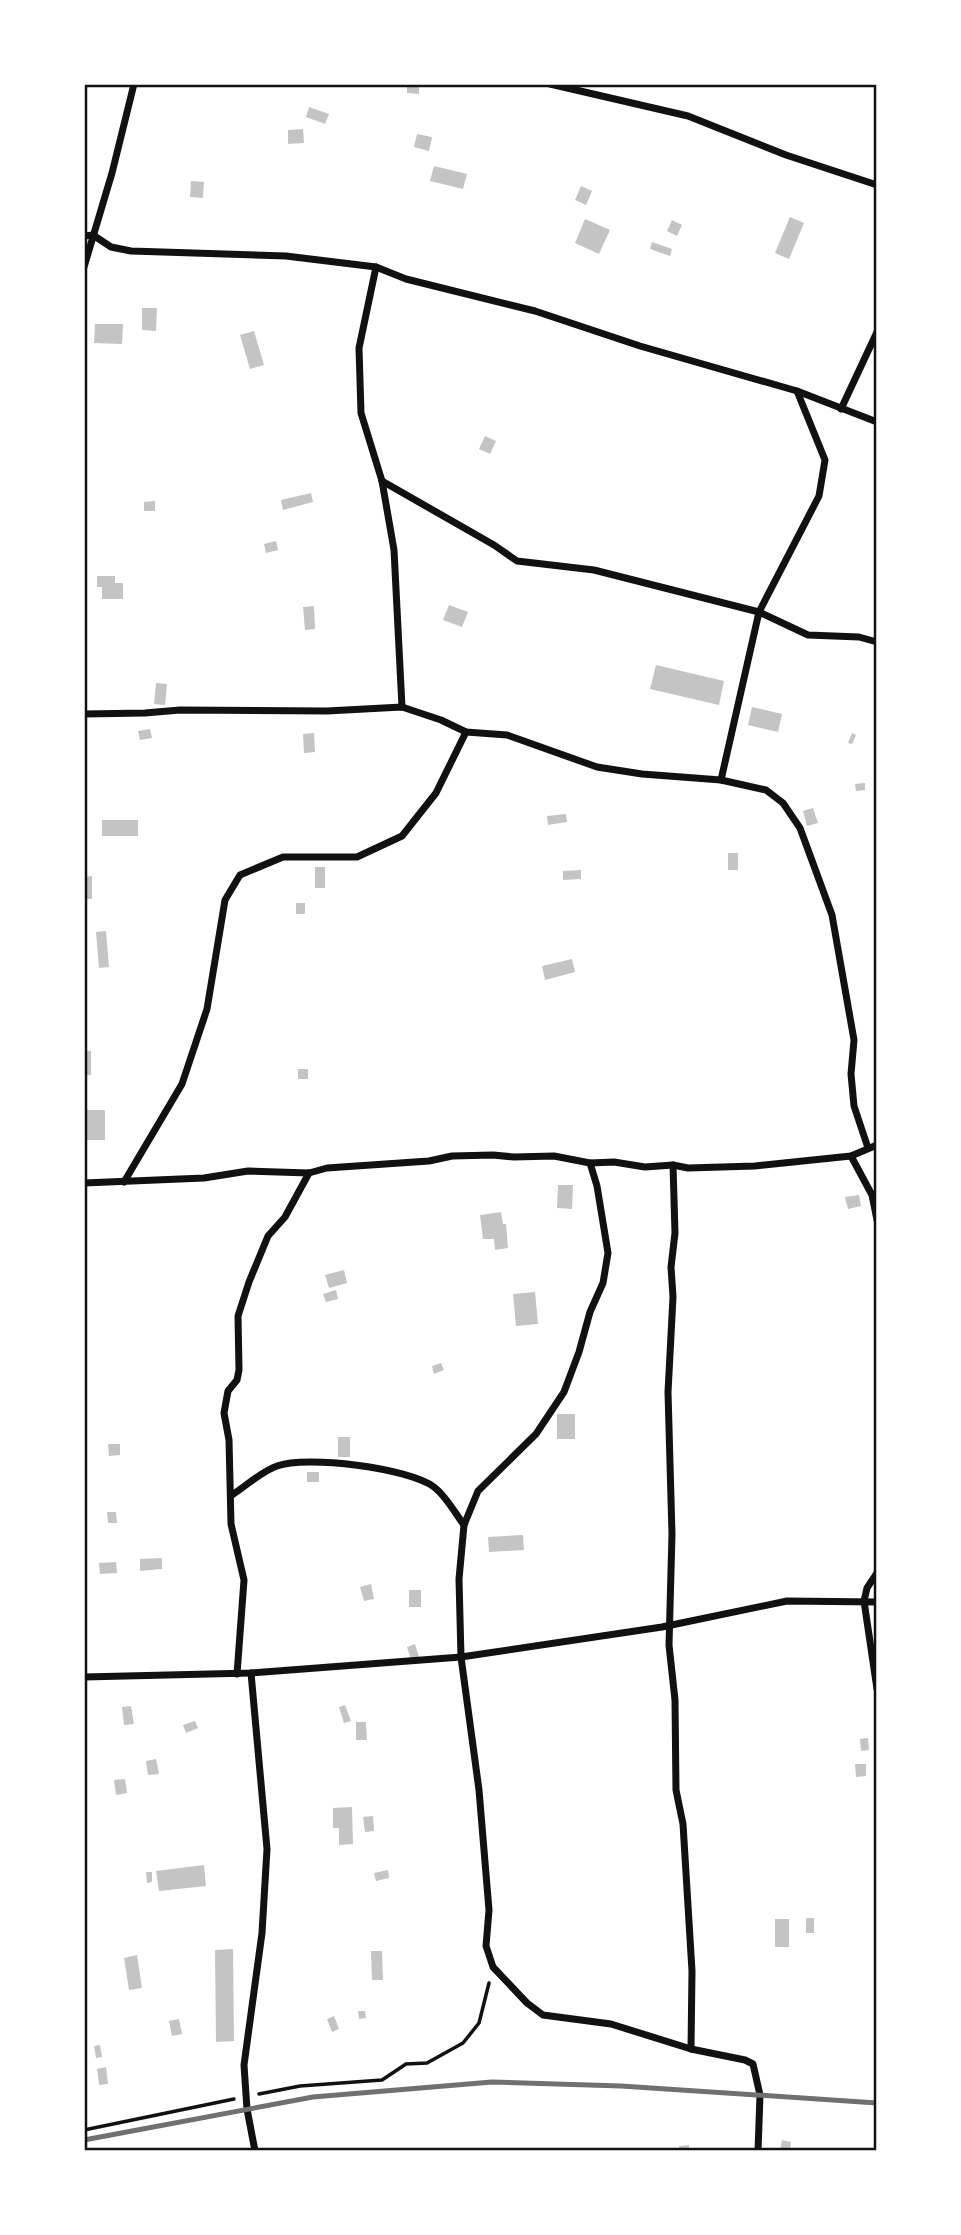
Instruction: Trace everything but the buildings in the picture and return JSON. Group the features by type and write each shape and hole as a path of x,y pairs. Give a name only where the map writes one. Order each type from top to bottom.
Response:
{"street":[{"path":"84,267 112,173 134,84"},
{"path":"550,84 688,116 786,155 877,185"},
{"path":"84,236 93,235 111,247 131,251 285,256 376,267 406,279 535,311 796,391 877,422"},
{"path":"376,267 362,326 359,361 361,413 383,481 394,550 402,707"},
{"path":"841,409 877,332"},
{"path":"721,780 759,612 819,496 825,460 796,391"},
{"path":"383,481 517,561 594,570 759,612 808,635 859,637 877,642"},
{"path":"84,714 180,710 327,711 402,707 431,716 466,732 507,735 597,767 642,774 721,780 766,790 783,803 800,828 832,915 854,1040 851,1074 854,1106 868,1148"},
{"path":"124,1182 182,1084 207,1009 225,900 240,875 283,857 357,857 402,836 436,793 466,732"},
{"path":"84,1182 204,1178 248,1171 309,1173 327,1168 429,1161 452,1156 554,1156 590,1163 614,1162 645,1167 755,1166 851,1156 877,1145"},
{"path":"851,1156 872,1195 877,1220"},
{"path":"590,1163 597,1186 608,1253 603,1283 590,1312 579,1352 564,1392 536,1434 478,1491 464,1525 459,1579 461,1657 479,1790 489,1910 486,1946 494,1967 527,2003 543,2015 611,2024 691,2049 753,2064 760,2095 758,2151"},
{"path":"673,1165 675,1233 670,1267 673,1297 668,1392 672,1534 669,1645 675,1700 676,1790 683,1824 692,1971 691,2049"},
{"path":"237,1674 244,1580 231,1524 229,1440 224,1413 228,1391 237,1380 239,1370 238,1315 268,1236 285,1217 309,1173"},
{"path":"232,1495 276,1466 301,1461 374,1467 434,1487 464,1525"},
{"path":"877,1573 867,1588 864,1601 877,1689"},
{"path":"84,1677 237,1674 461,1657 670,1625 787,1601 877,1601"},
{"path":"251,1673 267,1849 262,1933 244,2064 255,2151"}],"path":[{"path":"84,2130 300,2086 382,2080 406,2064 427,2063 463,2043 479,2023 494,1967"}],"railway":[{"path":"84,2140 313,2097 492,2082 621,2086 877,2103"}]}
